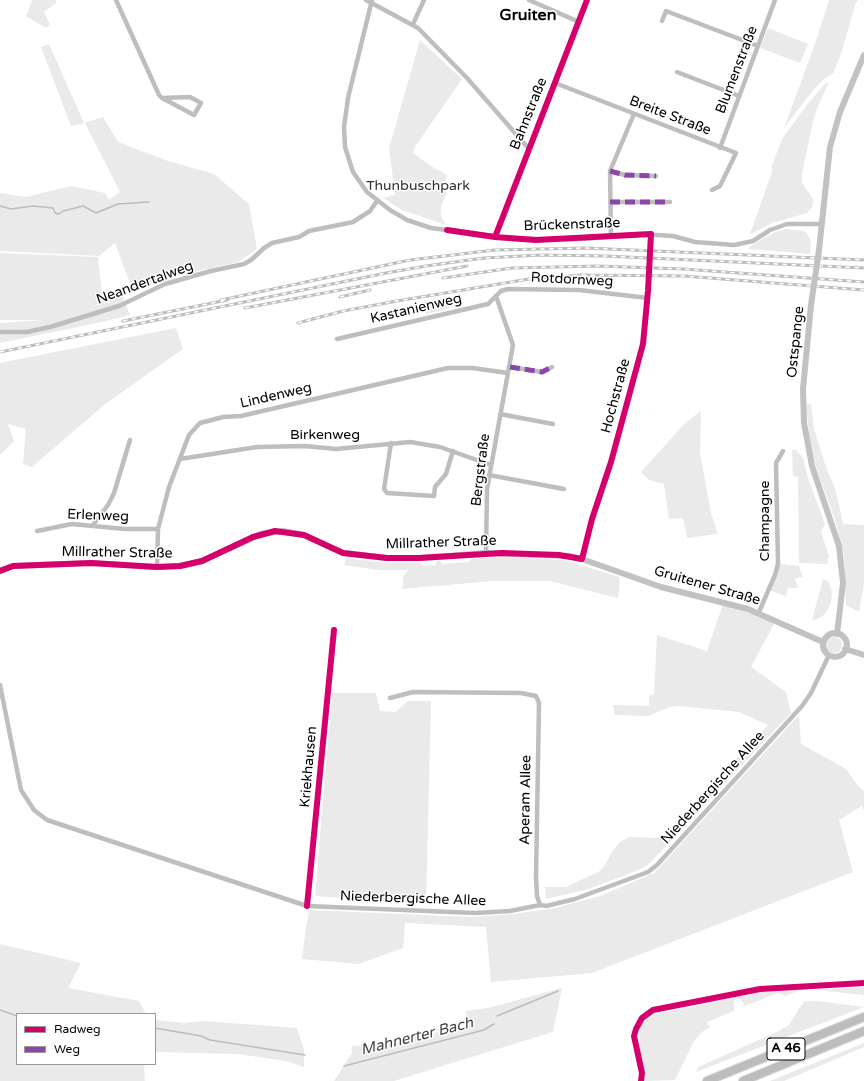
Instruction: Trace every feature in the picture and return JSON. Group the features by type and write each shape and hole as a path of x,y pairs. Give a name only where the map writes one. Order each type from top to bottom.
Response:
{"highway":[{"name":"A 46","path":"708,1081 864,1017"},
{"name":"A 46","path":"743,1081 864,1031"}],"main road":[{"name":"Ostspange","path":"837,634 843,583 839,546 812,466 804,423 803,389 811,305 819,250 827,160 832,136 864,55"},
{"name":"Millrather Straße","path":"0,570 13,566 92,563 157,567 180,566 202,561 253,537 275,531 304,536 343,553 369,557 418,558 486,554 558,555 582,559"},
{"name":"Gruitener Straße","path":"582,559 655,585 759,612 823,642"},
{"path":"837,634 845,640 845,649 838,656 830,655 824,650 823,642 829,635 837,634"},
{"path":"845,649 864,655"}],"street":[{"path":"116,0 154,87 162,98 194,115 201,103 190,96 162,98"},
{"path":"413,24 424,0"},
{"path":"529,0 579,22"},
{"name":"Bahnstraße","path":"495,237 588,0"},
{"name":"Blumenstraße","path":"720,148 775,0"},
{"path":"369,1 413,24 466,78 529,149"},
{"name":"Brückenstraße","path":"369,1 348,98 344,138 347,157 353,172 367,192 377,202 390,210 431,228 495,237 536,240 651,234 673,236 695,242 741,245 753,241 778,226 797,223 821,224"},
{"path":"662,21 666,11 758,46"},
{"path":"676,72 739,96"},
{"name":"Breite Straße","path":"555,83 736,153 720,186 712,190"},
{"path":"611,237 610,171 634,114"},
{"path":"610,171 625,175 656,176"},
{"name":"Neandertalweg","path":"0,332 27,332 50,327 119,306 166,284 211,271 244,264 252,260 264,248 272,243 299,237 316,229 353,222 370,211 377,202"},
{"path":"610,202 670,202"},
{"name":"Hochstraße","path":"582,559 592,519 611,462 644,335 648,298 651,234"},
{"name":"Rotdornweg","path":"496,296 501,291 508,289 558,288 606,292 648,298"},
{"name":"Kastanienweg","path":"337,339 488,304 496,296"},
{"name":"Bergstraße","path":"486,554 489,476 513,352 512,338 496,296"},
{"path":"510,366 542,372 552,367"},
{"name":"Lindenweg","path":"157,567 158,529 169,487 189,434 200,423 209,420 241,416 448,368 472,368 508,373"},
{"path":"500,414 554,424"},
{"path":"93,524 108,505 114,492 130,440"},
{"name":"Birkenweg","path":"180,460 257,447 305,446 336,448 410,442 427,444 453,451 491,465"},
{"path":"391,443 384,489 387,493 434,496 435,487 446,474 453,451"},
{"name":"Champagne","path":"759,612 775,575 778,564 776,463 783,451"},
{"path":"489,476 564,489"},
{"name":"Erlenweg","path":"37,531 72,524 93,524 125,529 158,529"},
{"name":"Niederbergische Allee","path":"0,685 21,790 34,810 56,824 308,906 475,913 510,911 540,905 546,906 587,896 638,877 657,865 802,706 811,693 830,655"},
{"name":"Aperam Allee","path":"390,698 413,692 528,693 536,696 539,703 536,878 537,896 540,905"}],"green space":[{"path":"32,0 55,0 57,2 44,12 50,25 46,28 26,16"},
{"path":"829,0 858,0 855,5 842,51 833,74 825,78 813,90 784,128 815,44"},
{"path":"768,28 808,44 800,63 760,48"},
{"name":"Thunbuschpark","path":"420,40 462,79 415,147 413,153 447,175 443,188 447,192 441,206 441,216 446,225 402,210 383,198 395,195 389,148"},
{"path":"49,44 84,123 103,117 118,142 168,161 214,174 249,204 257,249 238,262 168,278 133,291 115,243 99,256 0,251 0,193 26,197 71,186 105,193 109,200 120,192 85,123 71,126 41,47"},
{"path":"829,82 817,108 802,174 802,183 814,200 812,207 807,213 772,223 750,234 782,139 806,106 824,85"},
{"path":"786,229 805,231 811,240 810,254 748,249 775,232"},
{"path":"0,253 98,257 103,302 103,293 121,292 130,315 0,343 0,323 44,320 0,320"},
{"path":"441,299 451,308 426,314 422,302"},
{"path":"176,328 183,349 104,405 32,467 23,464 26,429 8,424 14,441 0,455 0,363"},
{"path":"806,404 811,404 814,429 827,470 836,491 843,524 864,525 864,584 859,612 846,605 844,555 836,523 816,467 810,443"},
{"path":"701,411 700,453 711,513 718,534 687,538 683,518 669,519 664,484 649,480 641,472 685,423"},
{"path":"792,450 796,450 803,458 808,478 825,524 821,532 829,556 827,564 799,563 798,477 793,476"},
{"path":"506,557 564,560 620,577 618,598 550,581 493,581 401,589 403,586 403,577 408,570 378,570 344,565 346,558 385,563 421,563 424,566 435,565 437,561 440,561 442,564 468,562 473,558"},
{"path":"780,564 799,566 803,578 800,577 795,579 798,588 788,588 786,596 771,591"},
{"path":"823,579 828,581 832,591 831,603 825,614 818,619 812,620"},
{"path":"723,604 758,615 774,624 751,667 786,692 791,713 649,864 641,869 589,889 546,899 545,887 566,887 600,871 613,850 620,842 629,837 662,838 768,725 739,712 678,706 670,707 648,716 615,715 613,705 649,706 649,696 654,694 657,635 707,651"},
{"path":"834,637 841,642 842,645 837,652 834,653 827,648 826,645 831,638"},
{"path":"332,693 376,693 380,711 395,712 408,701 431,701 426,904 315,896"},
{"path":"799,715 801,744 846,769 859,787 864,791 864,811 862,806 839,820 853,872 592,973 491,982 486,927 405,923 403,948 359,964 302,959 306,927 309,912 311,910 471,917 515,914 555,908 600,896 654,873"},
{"path":"0,944 81,963 68,988 139,1001 145,1013 16,1013 16,1065 144,1065 145,1081 0,1081"},
{"path":"864,987 864,995 817,990"},
{"path":"562,988 553,1032 394,1081 334,1081 352,1053 352,1046 368,1045 467,1027 466,1011 488,1008"},
{"path":"805,989 785,996 778,993 745,1006 740,999 734,1000 734,1011 707,1022 710,1027 702,1032 694,1041 675,1080 644,1081 638,1036 642,1024 652,1015 746,995 776,990"},
{"path":"805,1001 818,1001 864,1007 696,1072 698,1067 779,1031 789,1025"},
{"path":"156,1020 185,1023 204,1021 297,1028 304,1050 304,1067 286,1061 238,1054 156,1052"},
{"path":"864,1043 864,1047 784,1081 770,1081"}],"waterway":[{"path":"0,206 11,209 33,206 53,208 55,213 59,214 63,211 83,206 96,213 118,204 149,202"},
{"name":"Mahnerter Bach","path":"497,1016 558,991"},
{"name":"Mahnerter Bach","path":"0,1010 16,1016"},
{"name":"Mahnerter Bach","path":"344,1066 484,1030 494,1024"},
{"name":"Mahnerter Bach","path":"156,1028 201,1036 210,1040 305,1055"}],"railway":[{"path":"221,300 410,260 495,250 586,248 864,260"},
{"path":"0,352 386,273 484,258 541,255 605,256 864,268"},
{"path":"245,308 467,266"},
{"path":"443,278 512,268 598,266 683,269 864,282"},
{"path":"298,323 343,311 397,301 529,279 581,275 684,276 864,290"},
{"path":"340,297 370,290"},
{"path":"123,321 227,300"}],"marked path":[{"path":"610,171 625,175 656,176"},
{"path":"610,202 670,202"},
{"path":"510,367 542,372 552,367"}],"cycle path":[{"path":"495,237 587,0"},
{"path":"0,571 13,566 91,563 157,567 180,566 202,561 253,537 275,531 304,535 343,553 387,558 419,558 502,553 559,555 582,559 592,519 611,462 643,344 651,234 536,240 495,237 447,230"},
{"name":"Kriekhausen","path":"307,906 334,630"},
{"path":"641,1081 642,1073 634,1036 642,1018 653,1010 760,989 864,983"}],"district":[{"name":"Gruiten","path":"528,16"}]}
